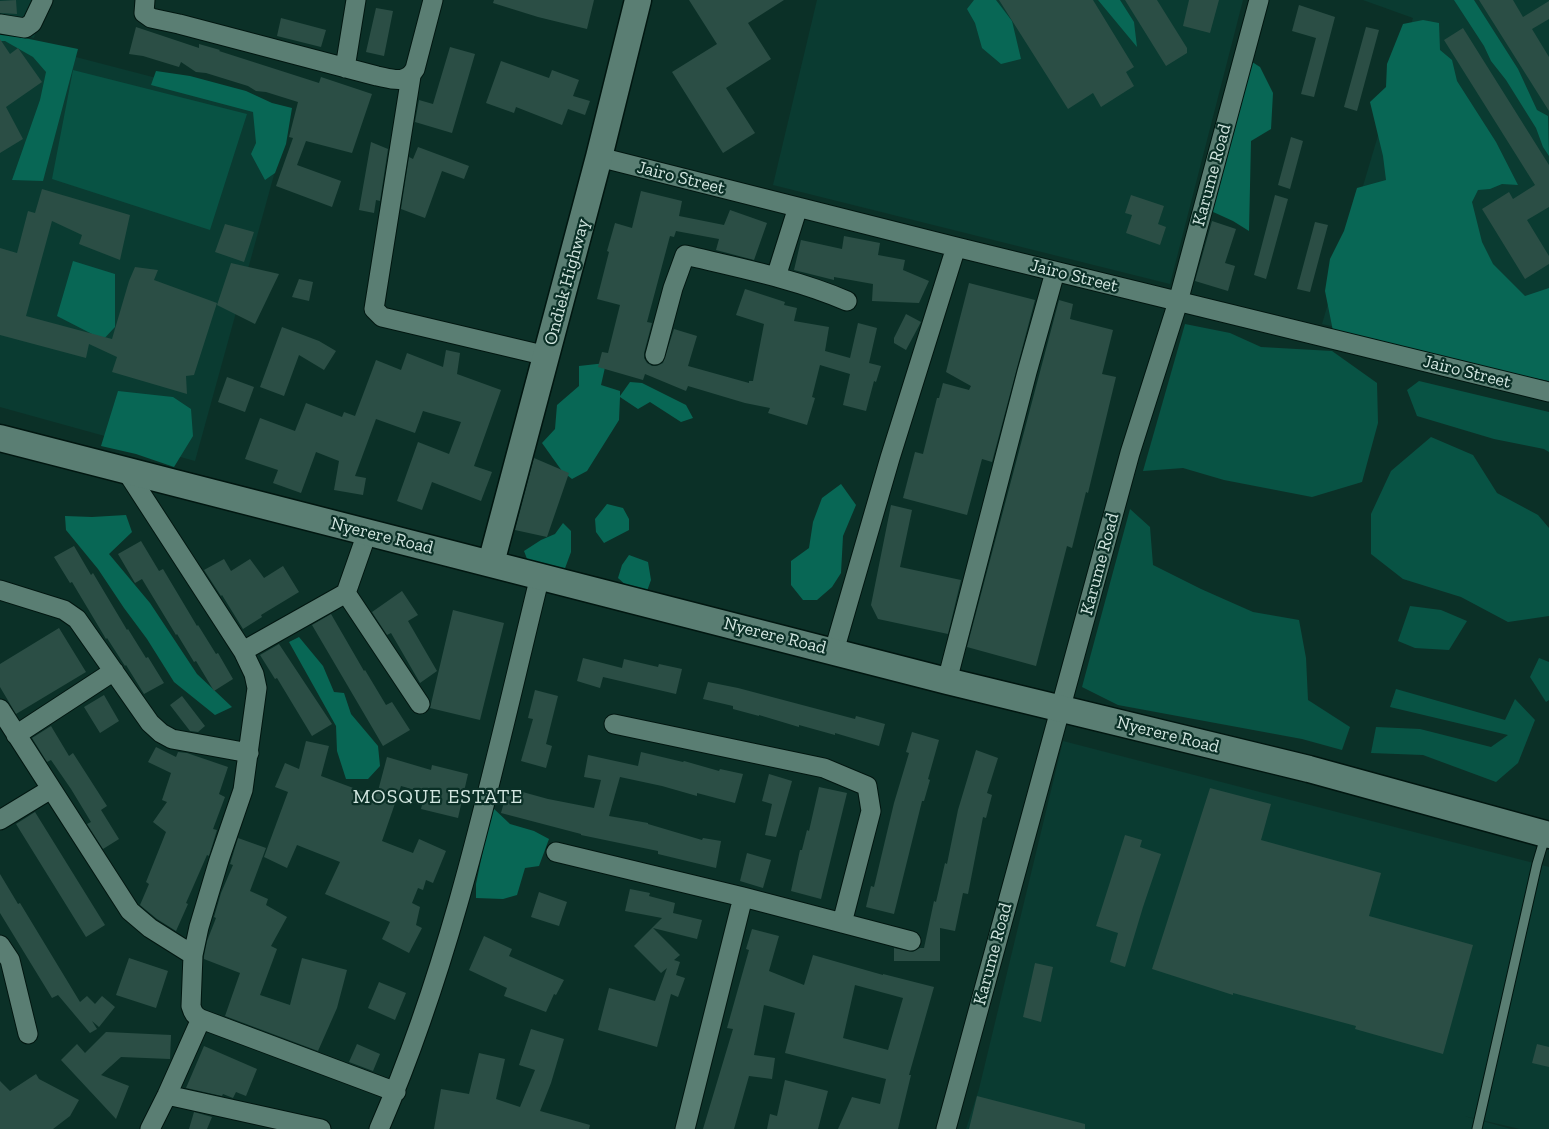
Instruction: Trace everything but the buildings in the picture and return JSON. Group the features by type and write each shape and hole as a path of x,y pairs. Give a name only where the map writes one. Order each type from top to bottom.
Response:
{"main road":[{"name":"Ondiek Highway","path":"491,563 599,157 638,0"},
{"name":"Nyerere Road","path":"0,438 947,681 1309,769 1547,835"}],"street":[{"path":"0,24 25,28 32,23 42,0"},
{"path":"145,0 144,13 151,18 377,76 401,80 411,76"},
{"path":"345,68 356,0"},
{"path":"433,0 415,69 411,76 374,309 382,317 547,356"},
{"name":"Karume Road","path":"946,1129 1130,453 1178,302 1259,0"},
{"name":"Jairo Street","path":"599,157 956,248 1549,392"},
{"path":"776,277 798,207"},
{"path":"834,652 890,458 956,248"},
{"path":"655,355 673,288 685,255 776,277 847,301"},
{"path":"947,681 1027,372 1055,272"},
{"path":"125,469 243,651 254,674 257,688 243,790 219,860 199,927 193,955 191,1006 195,1016 396,1092"},
{"path":"243,651 346,593 367,533"},
{"path":"380,1129 420,1030 465,884 540,576"},
{"path":"0,590 64,610 72,615 85,629 150,723 161,733 172,739 248,753"},
{"path":"346,593 420,704"},
{"path":"16,735 114,671"},
{"path":"0,710 130,911 150,928 193,955"},
{"path":"614,724 824,768 867,786 871,811 842,923"},
{"path":"0,820 51,788"},
{"path":"556,852 743,897 911,941"},
{"path":"685,1129 743,897"},
{"path":"0,944 10,960 28,1034"},
{"path":"150,1129 201,1019"},
{"path":"167,1095 321,1129"}],"lane":[{"path":"1477,1129 1537,864 1547,835"}],"shaded area":[{"path":"0,0 43,0 34,38 0,29"},
{"path":"817,0 1243,0 1170,284 773,185"},
{"path":"1363,0 1549,0 1549,374 1322,324 1413,18"},
{"path":"0,40 68,55 291,113 195,461 0,407"},
{"path":"1063,741 1549,867 1549,1129 1520,1129 1464,1116 1511,1129 966,1129 979,1089"}],"green space":[{"path":"974,0 996,0 1012,21 1021,59 1001,64 982,48 975,23 967,9"},
{"path":"1098,0 1120,0 1134,22 1137,47"},
{"path":"1454,0 1474,0 1518,69 1537,110 1548,116 1549,156 1543,147 1536,128 1506,80 1491,61 1484,46"},
{"path":"1423,20 1439,23 1440,50 1452,60 1457,81 1496,142 1518,185 1502,184 1490,189 1478,190 1472,202 1482,242 1493,264 1525,296 1549,288 1549,381 1503,372 1333,331 1325,291 1330,259 1344,231 1357,188 1386,180 1383,156 1370,102 1386,87 1387,64 1403,24"},
{"path":"0,33 78,49 43,181 12,180 40,100 46,72 33,57 5,41 0,41"},
{"path":"1235,51 1260,67 1273,93 1271,129 1251,141 1249,231 1211,211 1221,180 1217,128"},
{"path":"73,70 247,114 210,230 52,179"},
{"path":"156,71 190,76 246,91 272,103 292,108 286,144 275,173 265,180 251,154 256,143 253,112 151,85"},
{"path":"73,261 115,274 115,327 100,343 92,334 57,316"},
{"path":"1185,324 1230,333 1261,347 1332,351 1377,383 1378,423 1362,482 1312,497 1224,480 1183,468 1143,471"},
{"path":"606,363 601,385 620,391 620,396 630,382 642,383 686,405 693,418 681,422 650,402 638,409 620,397 619,420 587,471 572,479 562,471 542,443 555,429 557,405 579,386 579,366"},
{"path":"1419,381 1549,412 1549,452 1544,449 1494,439 1417,416 1407,390"},
{"path":"118,391 173,397 191,409 193,436 174,467 136,454 101,446"},
{"path":"1431,437 1473,455 1497,493 1538,515 1549,528 1549,616 1508,622 1461,597 1403,579 1371,554 1371,514 1391,471"},
{"path":"841,484 856,505 843,536 841,573 832,587 817,600 803,600 791,585 791,561 809,548 813,522 822,498"},
{"path":"607,504 623,508 629,519 629,530 604,543 596,532 595,519"},
{"path":"1130,509 1150,527 1153,565 1253,612 1299,620 1306,658 1308,700 1350,727 1342,750 1302,739 1118,705 1082,687"},
{"path":"126,515 132,532 109,554 150,603 197,674 232,707 215,715 174,682 147,639 98,569 66,530 65,516"},
{"path":"563,523 571,531 571,552 564,571 529,564 524,551 555,534"},
{"path":"629,555 648,562 651,580 647,591 628,587 618,578 622,565"},
{"path":"1410,606 1441,610 1467,621 1449,650 1415,648 1398,641"},
{"path":"299,637 323,666 334,692 344,693 351,714 378,746 380,766 368,779 346,779 337,751 336,726 289,642"},
{"path":"1539,658 1549,662 1549,700 1546,702 1530,677"},
{"path":"1396,689 1505,720 1515,699 1535,720 1518,763 1496,782 1423,755 1371,753 1376,727 1420,729 1491,747 1508,735 1390,707"},
{"path":"492,807 510,824 534,831 549,839 539,866 525,868 517,895 503,899 476,898 476,884"}],"district":[{"name":"MOSQUE ESTATE","path":"438,797"}]}
